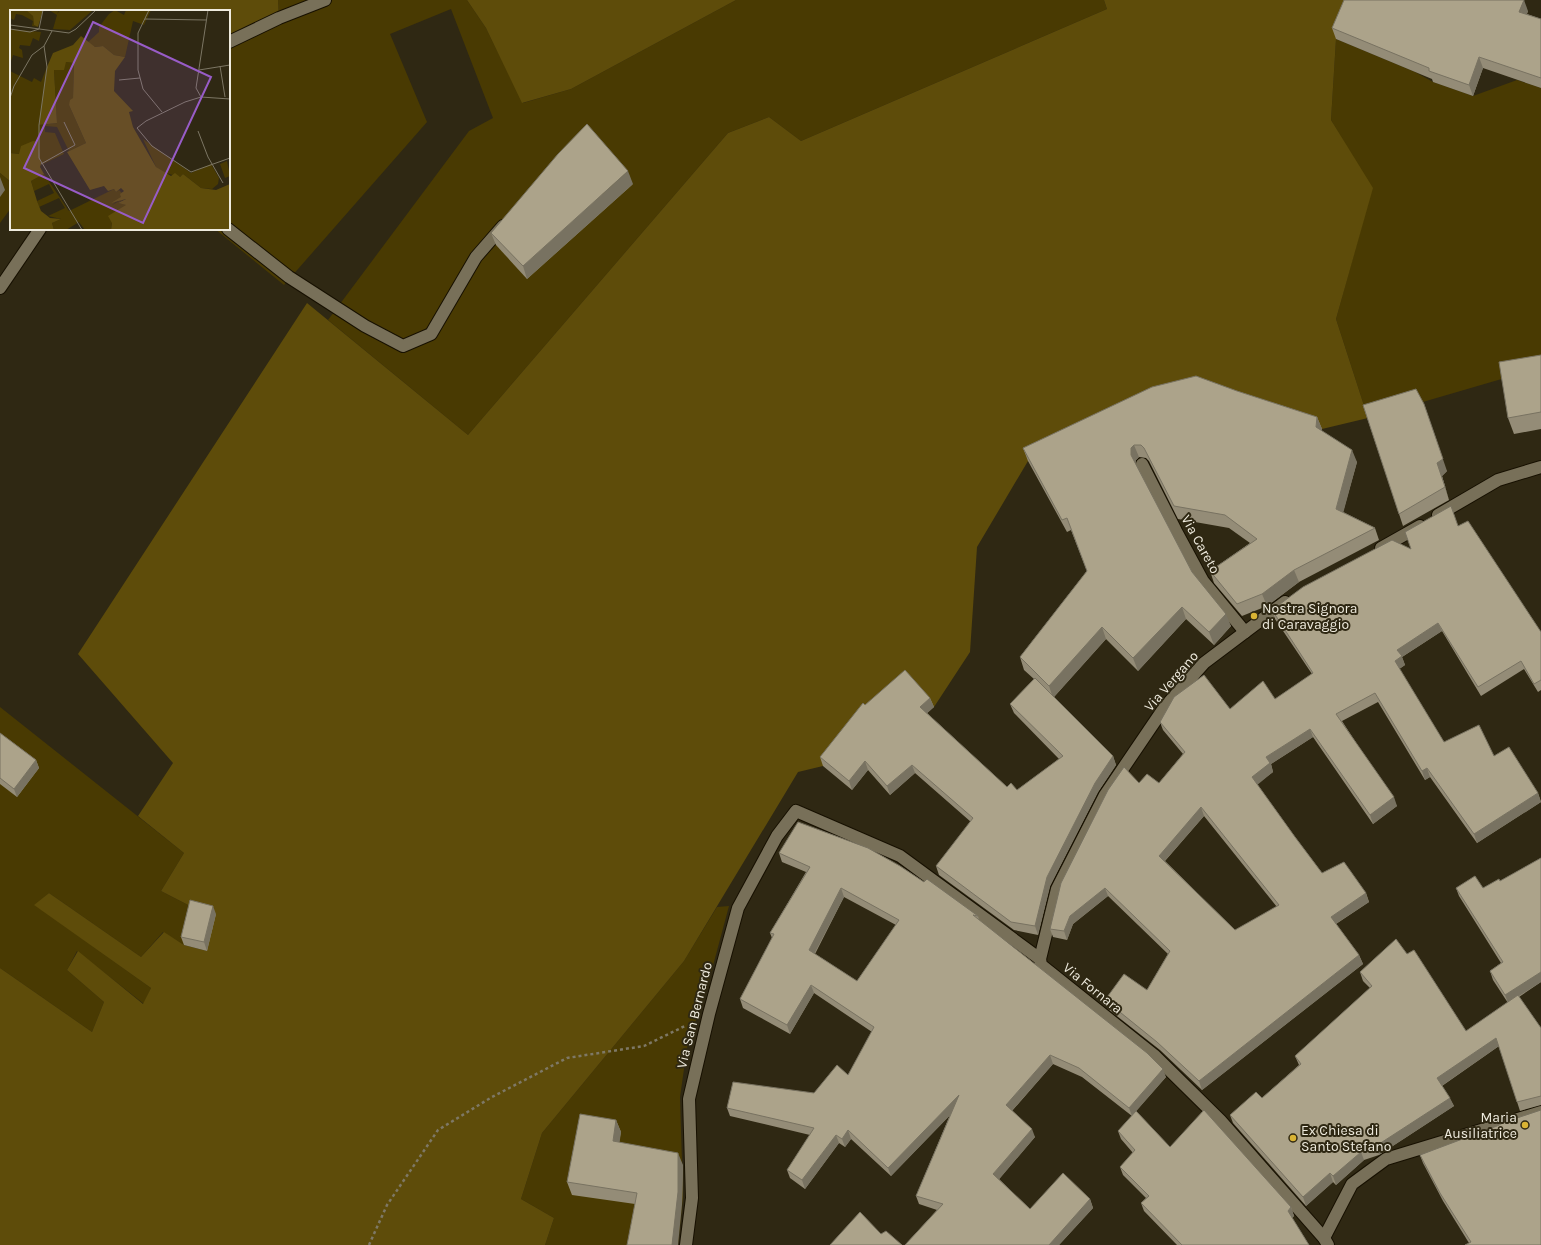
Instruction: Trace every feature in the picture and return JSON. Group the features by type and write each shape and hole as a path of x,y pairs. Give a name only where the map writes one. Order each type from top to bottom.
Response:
{"street":[{"path":"230,42 279,18 326,0"},
{"path":"229,230 289,277 365,326 403,346 431,334 476,257 511,216"},
{"path":"0,288 39,230"},
{"name":"Via Careto","path":"1142,464 1203,581 1245,632"},
{"path":"1368,555 1498,480 1541,467"},
{"name":"Via Vergano","path":"1040,959 1057,889 1105,795 1164,708 1204,663 1296,594"},
{"name":"Via Fornara","path":"796,811 900,856 1040,959 1041,966 1155,1056 1193,1093 1220,1120 1326,1241"},
{"name":"Via San Bernardo","path":"686,1245 692,1198 689,1099 709,1014 738,908 777,836 796,811"},
{"path":"1326,1241 1352,1184 1386,1159 1541,1112"}],"path":[{"path":"369,1245 387,1205 438,1130 492,1097 567,1058 644,1046 709,1014"}],"shaded area":[{"path":"0,0 278,0 279,18 230,42 230,10 10,10 10,181 0,173"},
{"path":"278,0 467,0 486,28 523,103 571,89 736,0 1104,0 1107,9 801,141 769,117 728,133 468,435 328,320 469,131 493,118 451,9 390,34 427,122 284,285 216,230 230,230 230,42 279,18"},
{"path":"467,0 736,0 571,89 522,103 486,28"},
{"path":"1104,0 1353,0 1336,39 1331,120 1373,188 1336,319 1368,418 1322,429 1241,403 1028,461 977,547 970,652 934,707 909,679 866,712 823,766 798,772 684,961 542,1133 521,1199 554,1218 545,1245 0,1245 0,968 92,1032 104,1002 67,970 78,951 143,1004 151,988 34,905 49,893 141,957 164,932 184,945 207,951 194,908 161,891 184,853 138,816 173,763 78,654 307,303 468,435 728,133 769,117 801,141 1107,9"},
{"path":"1336,39 1415,72 1433,82 1473,96 1517,80 1541,88 1541,372 1505,378 1368,418 1336,319 1372,189 1331,120"},
{"path":"0,173 10,181 10,209 0,223"},
{"path":"0,707 184,853 161,891 194,908 184,945 163,932 141,957 49,893 35,905 151,988 144,1004 77,951 67,970 104,1002 92,1032 0,968"},
{"path":"729,906 711,973 687,1048 680,1097 683,1197 678,1245 545,1245 554,1218 521,1199 542,1133 684,961 717,907"}],"building":[{"path":"1344,0 1524,0 1519,12 1541,19 1541,78 1479,57 1469,85 1429,71 1429,68 1332,28"},
{"path":"587,124 628,171 523,266 491,233 558,154"},
{"path":"1541,355 1541,412 1508,418 1499,362"},
{"path":"1196,376 1317,417 1316,427 1352,450 1336,509 1375,528 1294,570 1262,594 1237,604 1210,571 1257,539 1225,515 1174,506 1144,448 1141,445 1134,445 1131,448 1131,455 1192,572 1226,614 1209,632 1182,607 1133,658 1102,627 1049,686 1020,657 1087,571 1067,518 1062,520 1023,448 1152,387"},
{"path":"1416,389 1424,404 1443,459 1437,463 1445,487 1399,514 1363,405"},
{"path":"1451,506 1458,526 1468,521 1541,632 1541,680 1534,684 1521,661 1478,687 1438,623 1397,650 1402,656 1395,661 1444,742 1479,725 1494,756 1509,747 1538,793 1474,834 1427,768 1422,771 1375,693 1336,714 1394,797 1370,815 1310,729 1266,757 1270,763 1252,777 1295,837 1322,873 1344,862 1366,893 1331,917 1359,955 1199,1081 1157,1042 1105,1000 1124,974 1147,990 1170,951 1105,888 1070,916 1064,931 1050,929 1061,883 1108,790 1124,767 1139,783 1147,774 1159,783 1185,752 1160,722 1174,697 1204,675 1230,709 1263,681 1275,699 1313,673 1272,610 1303,587 1392,540 1411,549 1405,532","holes":["1201,807 1279,905 1235,930 1159,856"]},
{"path":"905,670 930,698 920,707 1007,787 1011,783 1017,790 1063,756 1010,704 1035,678 1113,756 1095,783 1047,877 1035,926 1011,922 936,866 973,818 912,765 887,786 865,761 849,781 820,757 863,703 865,705"},
{"path":"0,733 36,760 14,789 0,778"},
{"path":"798,822 868,848 900,866 924,882 927,879 978,916 973,915 1147,1053 1163,1069 1129,1108 1079,1068 1050,1055 1006,1105 1032,1129 993,1174 1030,1209 1063,1173 1090,1199 1049,1245 905,1245 943,1204 916,1196 959,1095 888,1168 848,1130 842,1139 836,1135 802,1180 787,1170 814,1128 727,1108 733,1082 814,1093 837,1065 848,1075 874,1027 811,985 787,1025 740,999 774,934 770,933 810,867 779,853","holes":["841,888 899,920 857,981 809,950"]},
{"path":"1541,858 1541,972 1505,995 1490,971 1503,962 1456,888 1475,876 1483,888 1499,879 1500,881"},
{"path":"190,900 213,906 204,942 181,937"},
{"path":"1396,939 1407,954 1414,950 1466,1031 1518,995 1541,1028 1541,1096 1517,1102 1496,1038 1437,1078 1450,1098 1376,1146 1361,1152 1333,1176 1330,1173 1303,1197 1230,1115 1256,1092 1262,1098 1301,1064 1295,1056 1372,986 1360,972"},
{"path":"1204,1110 1291,1207 1288,1211 1309,1245 1182,1245 1141,1203 1149,1196 1120,1167 1135,1150 1118,1131 1136,1111 1170,1147"},
{"path":"1541,1110 1541,1245 1465,1245 1471,1242 1440,1193 1420,1155 1505,1122"},
{"path":"580,1114 616,1120 613,1141 678,1153 678,1192 672,1245 627,1245 637,1193 567,1182"},
{"path":"860,1212 881,1234 886,1231 902,1245 830,1245"}],"place":[{"name":"Nostra Signora di Caravaggio","path":"1254,616"},
{"name":"Maria Ausiliatrice","path":"1525,1125"},
{"name":"Ex Chiesa di Santo Stefano","path":"1293,1138"}]}
